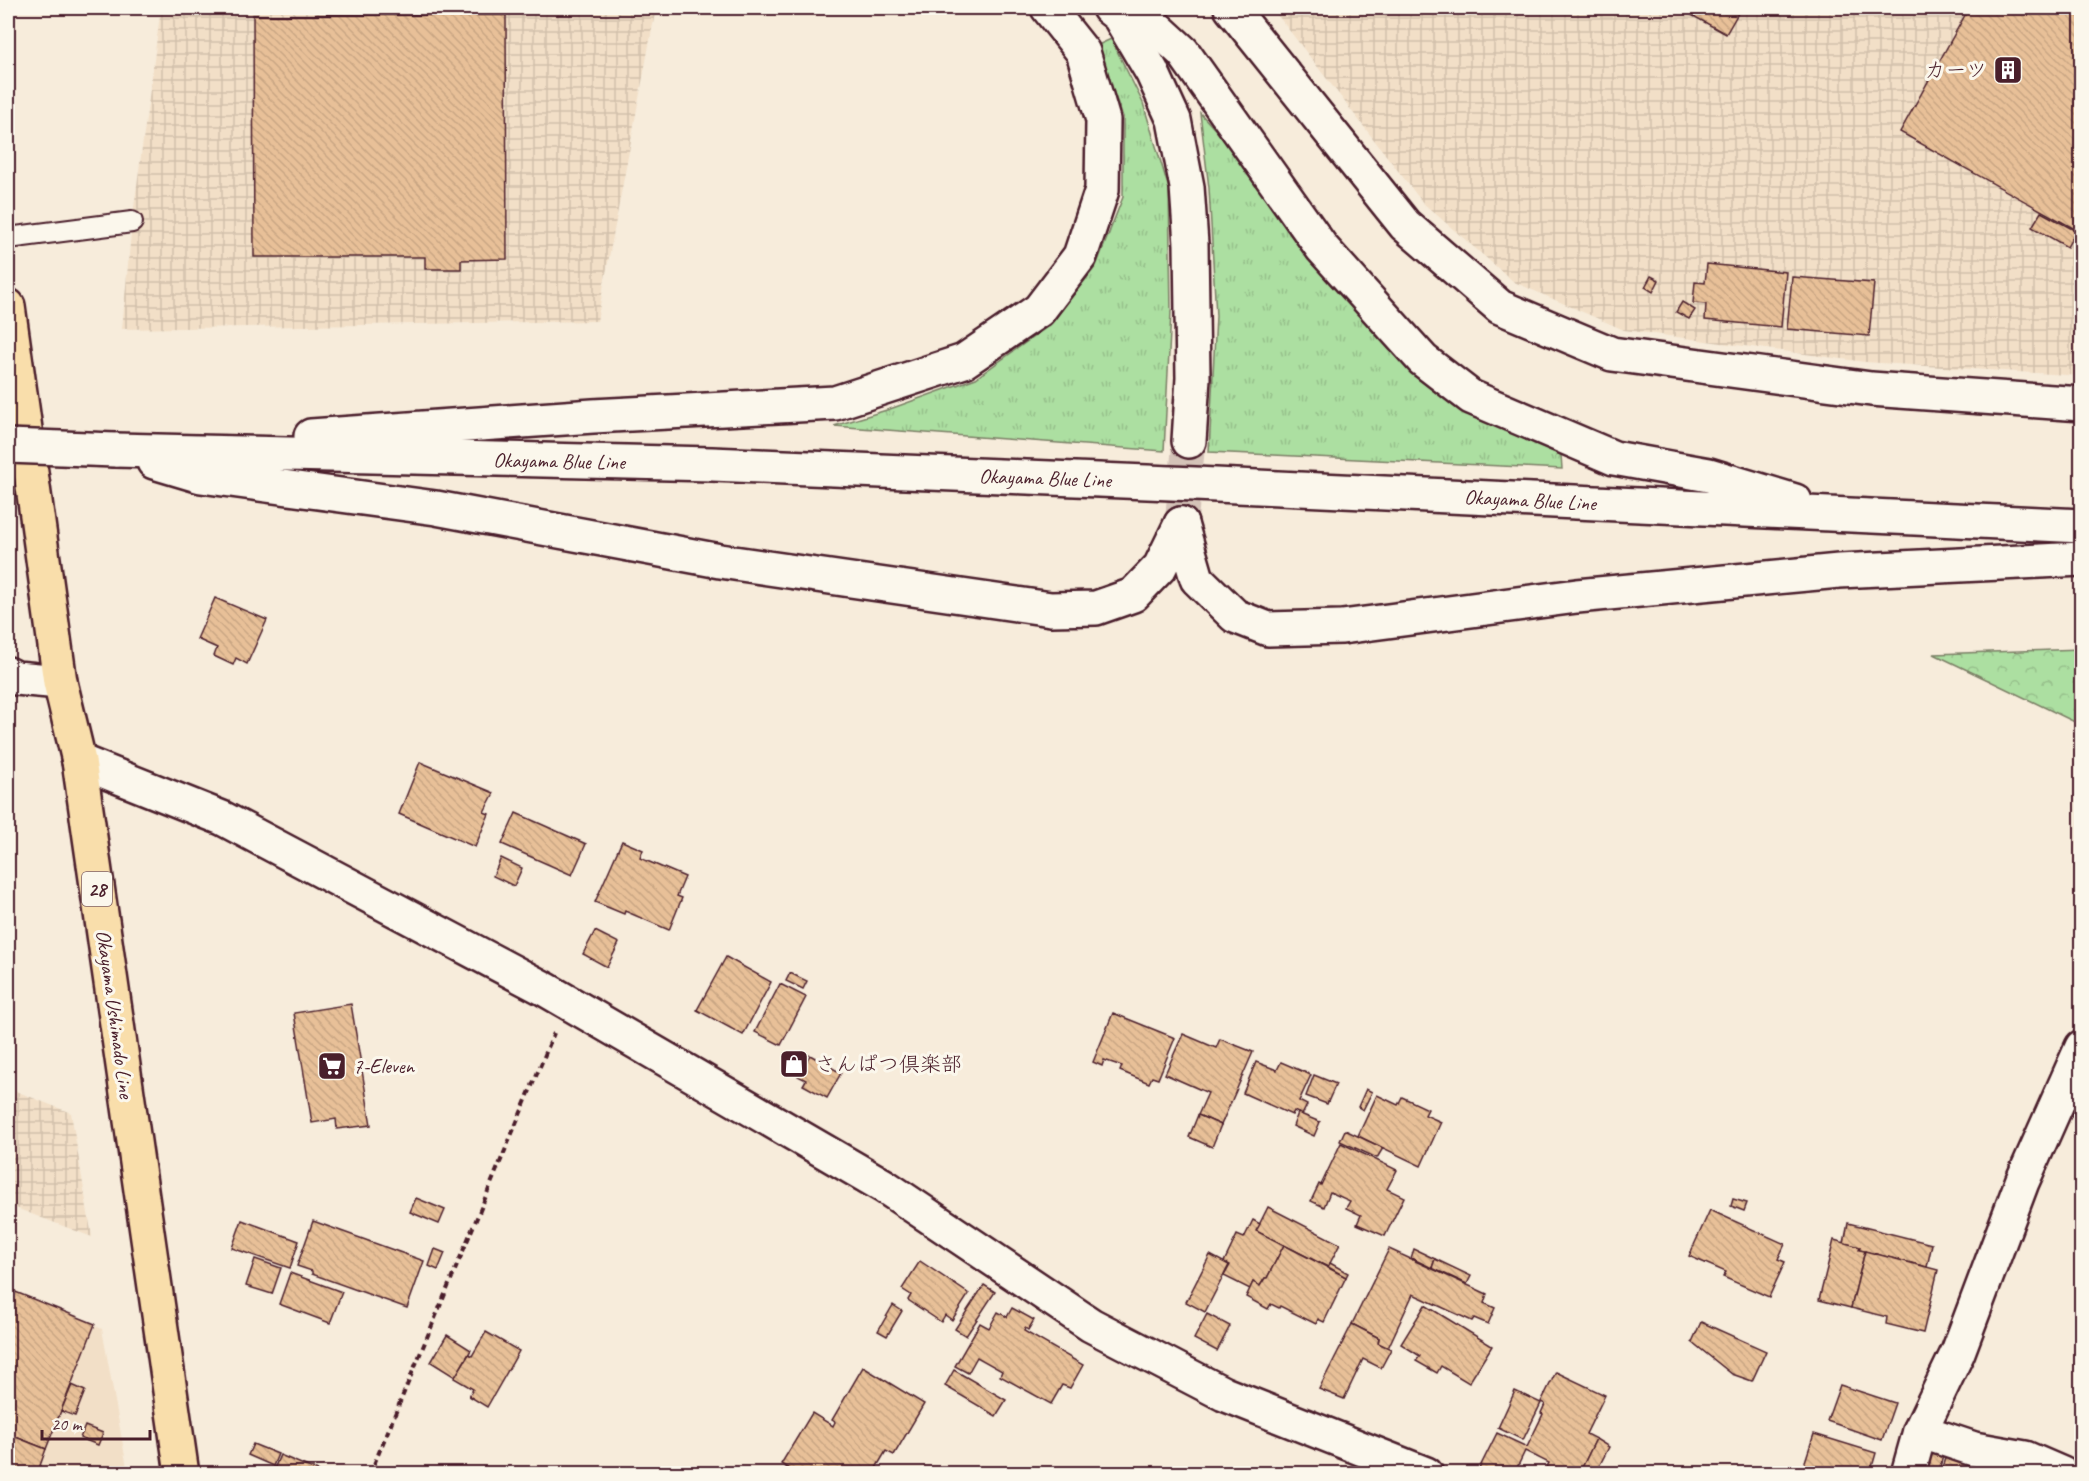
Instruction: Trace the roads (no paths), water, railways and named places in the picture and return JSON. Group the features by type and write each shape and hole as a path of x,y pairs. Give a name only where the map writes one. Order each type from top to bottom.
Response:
{"main road":[{"path":"115,450 593,416 836,403 964,361 1039,310 1080,256 1102,190 1102,120 1083,52 1048,8"},
{"path":"1109,8 1119,16 1152,72 1174,120 1187,187 1191,244 1193,378 1189,441"},
{"path":"1135,8 1183,52 1322,248 1423,360 1471,397 1614,458 1709,475 1842,515"},
{"path":"1231,8 1405,225 1500,307 1612,354 1871,389 2082,404"},
{"name":"Okayama Ushimado Line","path":"9,320 60,682 79,761 182,1473"},
{"name":"Okayama Blue Line","path":"8,446 712,464 1195,484 2082,526"},
{"path":"115,450 201,476 436,508 720,561 1051,609 1096,608 1133,595 1160,567 1181,524 1197,579 1235,616 1268,630 1342,627 1577,596 1839,572 2082,559"},
{"path":"8,674 16,678 60,682"},
{"path":"79,761 222,818 567,1002 884,1186 1091,1325 1224,1394 1426,1473"},
{"path":"1908,1473 1920,1431 1958,1352 2022,1182 2071,1067 2082,1047"},
{"path":"1920,1431 1974,1449 2025,1458 2062,1473"}],"lane":[{"path":"8,238 132,222"}],"tunnel":[{"path":"1181,524 1189,441"}],"place":[{"name":"カーツ","path":"2008,70"},
{"name":"さんぱつ倶楽部","path":"794,1064"},
{"name":"7-Eleven","path":"332,1066"}]}
